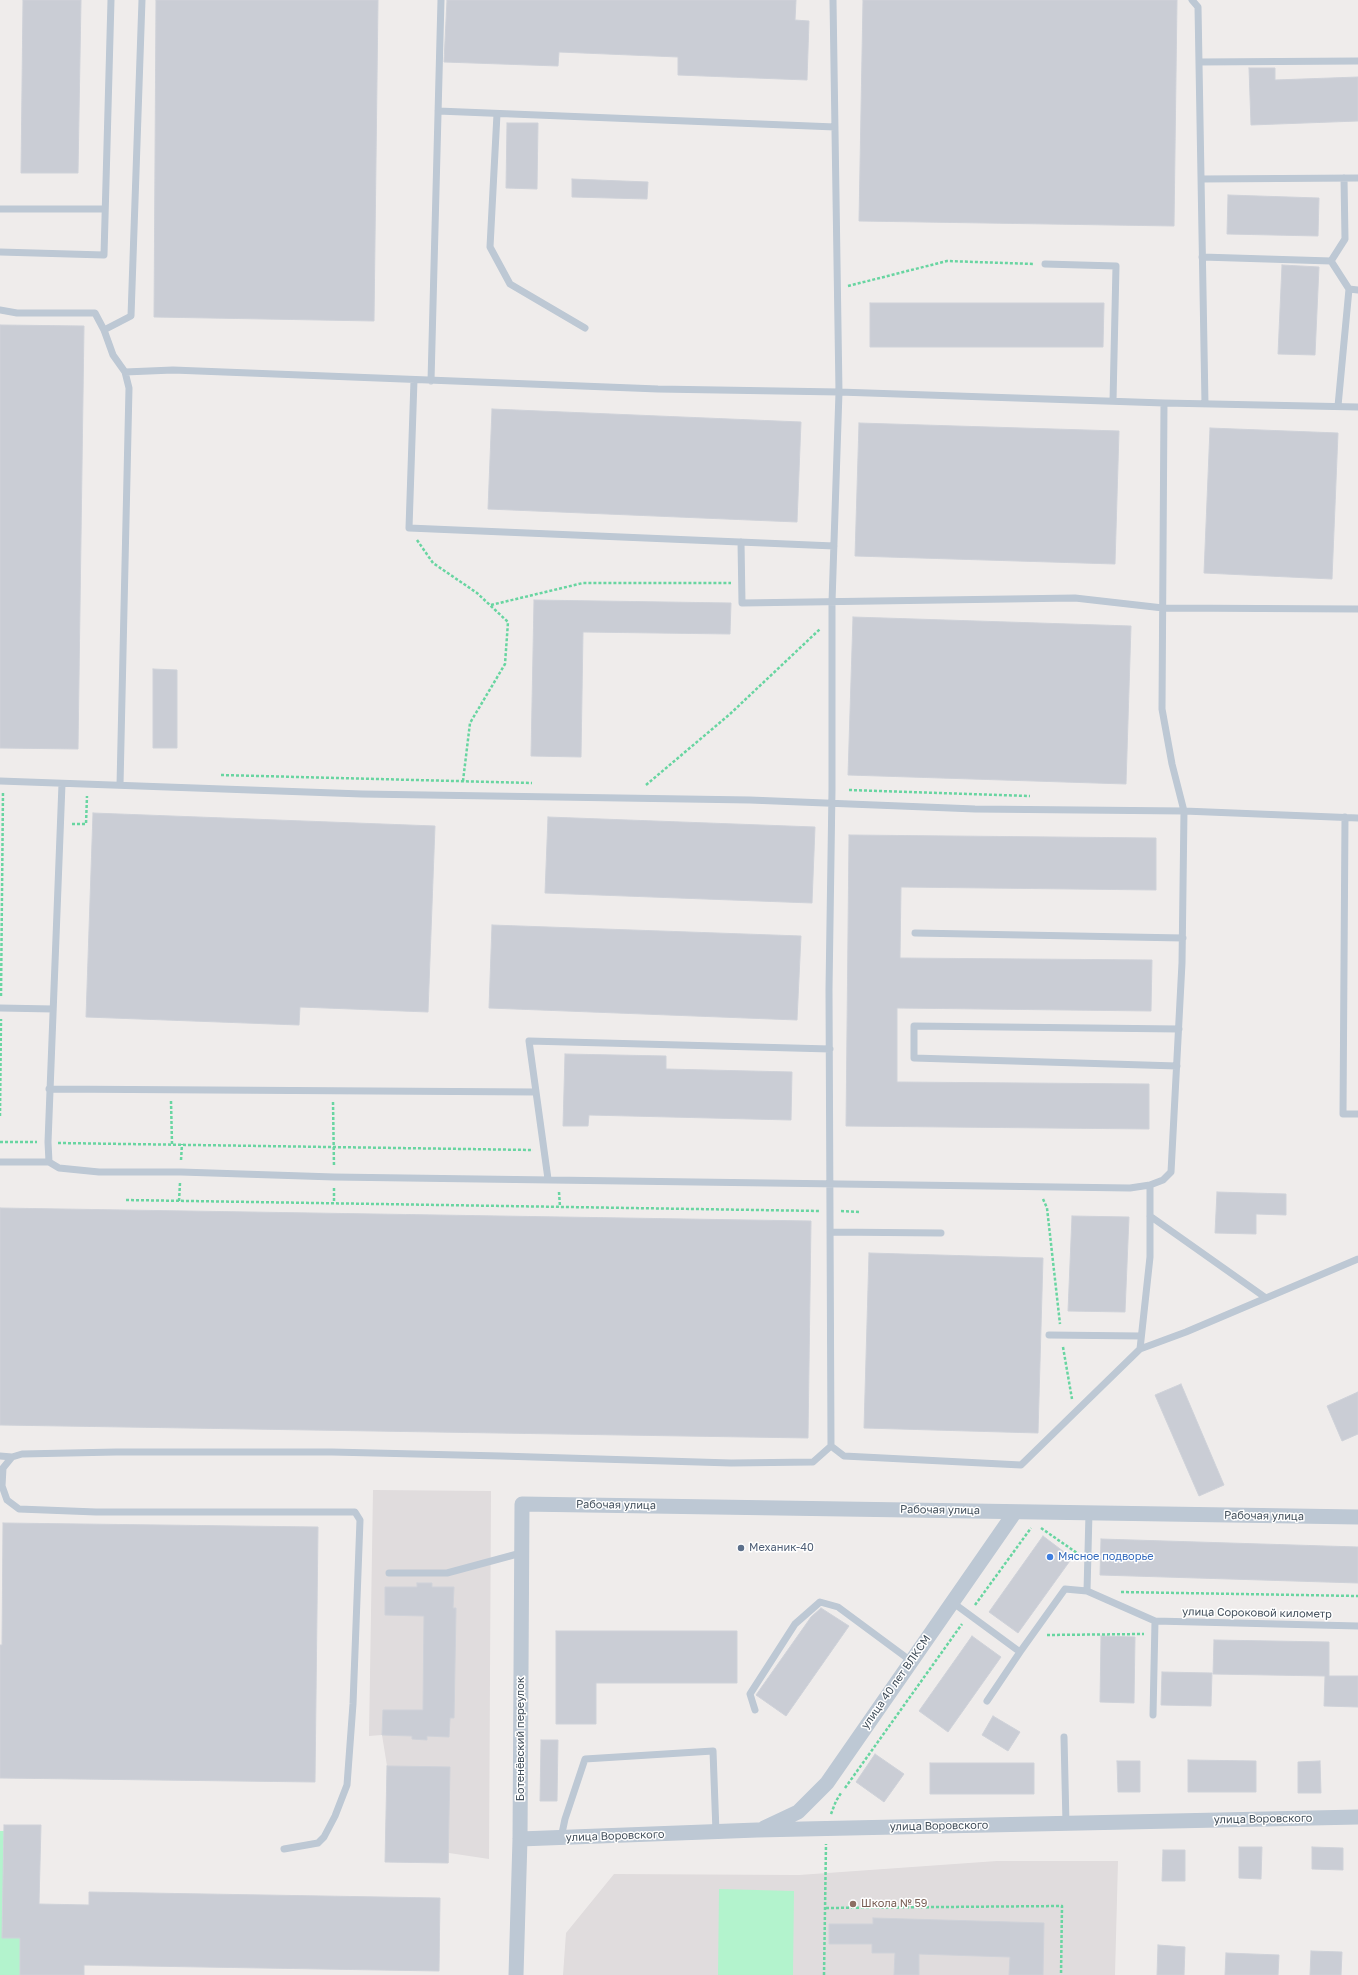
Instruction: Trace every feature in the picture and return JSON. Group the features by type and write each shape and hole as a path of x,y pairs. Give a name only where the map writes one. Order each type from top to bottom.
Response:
{"street":[{"name":"Рабочая улица","path":"522,1504 1358,1517"},
{"name":"Ботенёвский переулок","path":"516,1975 520,1839 522,1504"},
{"name":"улица 40 лет ВЛКСМ","path":"757,1830 798,1812 827,1783 1015,1512"},
{"name":"улица Воровского","path":"520,1839 757,1830 1358,1817"}],"lane":[{"path":"0,252 104,255 111,0"},
{"path":"104,330 131,316 142,0"},
{"path":"431,380 441,0"},
{"path":"0,1456 12,1457 22,1454 116,1452 332,1452 731,1463 813,1462 831,1446 830,1049 832,602 840,392 833,0"},
{"path":"1192,0 1198,6 1205,404"},
{"path":"1199,62 1358,61"},
{"path":"438,111 835,127"},
{"path":"496,114 490,247 510,284 585,328"},
{"path":"1331,261 1345,239 1344,178"},
{"path":"1201,179 1358,178"},
{"path":"0,209 105,209"},
{"path":"1202,257 1331,261"},
{"path":"1331,261 1349,289 1338,406"},
{"path":"1045,264 1116,266 1113,401"},
{"path":"1349,289 1358,290"},
{"path":"0,310 17,313 95,313 104,330 113,355 125,372 129,388 120,785"},
{"path":"125,372 172,370 658,389 840,392 1164,403 1358,407"},
{"path":"414,380 409,528 834,546"},
{"path":"0,1162 49,1162 59,1168 99,1172 181,1172 334,1177 1130,1188 1150,1186 1162,1180 1171,1172 1179,1029 1184,811 1172,764 1162,709 1164,403"},
{"path":"742,542 742,604 1074,598 1163,608 1358,609"},
{"path":"2,781 462,796 832,803 975,809 1184,811 1358,818"},
{"path":"49,1162 49,1089 62,784"},
{"path":"1344,817 1342,1114 1358,1114"},
{"path":"915,933 1182,938"},
{"path":"1,1008 53,1009"},
{"path":"1177,1066 914,1058 914,1026 1179,1029"},
{"path":"548,1179 529,1041 830,1049"},
{"path":"49,1089 536,1092"},
{"path":"1140,1350 1150,1257 1150,1186"},
{"path":"1150,1216 1266,1298"},
{"path":"830,1232 941,1233"},
{"path":"831,1446 844,1456 1021,1465 1140,1350 1186,1332 1358,1258"},
{"path":"1049,1335 1141,1336"},
{"path":"12,1457 4,1468 2,1486 7,1500 19,1509 96,1512 355,1512 360,1520 353,1704 347,1785 336,1816 324,1837 318,1843 284,1849"},
{"path":"1087,1591 1089,1513"},
{"path":"389,1573 447,1573 521,1553"},
{"path":"987,1701 1032,1635 1066,1590 1087,1591 1155,1621 1153,1715"},
{"path":"755,1710 750,1694 795,1624 820,1602 838,1607 911,1661"},
{"path":"952,1602 1020,1652"},
{"name":"улица Сороковой километр","path":"1155,1621 1358,1626"},
{"path":"1064,1737 1066,1824"},
{"path":"561,1838 584,1759 713,1751 716,1832"}],"path":[{"path":"838,288 947,262 1045,264"},
{"path":"409,528 433,563 476,593 508,622 505,664 470,723 462,796"},
{"path":"490,606 583,583 742,582"},
{"path":"646,785 730,714 832,618"},
{"path":"0,1116 2,781"},
{"path":"171,1090 172,1144"},
{"path":"333,1091 334,1203"},
{"path":"0,1142 544,1150"},
{"path":"558,1179 560,1207"},
{"path":"1037,1187 1047,1208 1062,1336 1074,1414"},
{"path":"126,1200 860,1212"},
{"path":"824,1975 826,1829 836,1801 1034,1523"},
{"path":"1040,1527 1083,1558"},
{"path":"1119,1592 1358,1596"},
{"path":"1032,1635 1155,1634"},
{"path":"826,1908 1062,1906 1061,1975"}],"shaded area":[{"path":"373,1490 491,1491 489,1859 449,1853 449,1863 385,1862 387,1766 382,1735 369,1736"},
{"name":"Школа № 59","path":"997,1861 1118,1861 1115,1975 563,1975 566,1933 614,1874 799,1875"}],"green space":[{"path":"0,1831 4,1831 2,1938 20,1938 20,1975 0,1975"},
{"path":"719,1889 794,1891 793,1975 718,1975"}],"building":[{"path":"23,0 81,0 78,173 21,173"},
{"path":"156,0 378,0 374,321 154,317"},
{"path":"447,0 796,0 795,20 809,21 807,80 678,75 678,57 559,52 558,66 444,62"},
{"path":"863,0 1177,0 1174,226 859,221"},
{"path":"1249,68 1275,68 1275,80 1358,77 1358,121 1251,125"},
{"path":"507,123 538,123 537,189 506,188"},
{"path":"572,179 648,182 647,199 572,197"},
{"path":"1228,195 1319,198 1318,236 1227,234"},
{"path":"1282,265 1319,267 1315,355 1278,354"},
{"path":"870,303 1104,303 1103,347 870,347"},
{"path":"0,325 84,326 78,749 0,748"},
{"path":"492,409 801,422 797,522 488,509"},
{"path":"859,423 1119,431 1115,564 855,556"},
{"path":"1210,428 1338,433 1332,579 1204,573"},
{"path":"534,600 731,603 730,634 583,632 581,757 531,756"},
{"path":"853,617 1131,626 1126,784 848,775"},
{"path":"153,669 177,670 177,748 153,748"},
{"path":"93,813 435,826 428,1012 300,1007 299,1025 86,1017"},
{"path":"548,817 815,827 812,903 545,893"},
{"path":"849,835 1156,838 1156,890 901,887 900,958 1152,960 1151,1011 897,1008 897,1082 1149,1084 1149,1129 846,1126"},
{"path":"492,925 801,936 797,1020 489,1008"},
{"path":"565,1054 666,1056 666,1069 792,1072 791,1120 589,1115 588,1126 563,1126"},
{"path":"1217,1192 1286,1194 1286,1215 1256,1214 1256,1234 1215,1233"},
{"path":"0,1208 811,1221 808,1438 0,1425"},
{"path":"1072,1216 1129,1217 1125,1312 1068,1311"},
{"path":"869,1253 1043,1258 1038,1433 864,1428"},
{"path":"1181,1384 1224,1485 1199,1496 1155,1395"},
{"path":"1358,1392 1358,1434 1342,1441 1327,1406"},
{"path":"3,1523 318,1527 315,1782 0,1778 0,1645 2,1645"},
{"path":"1043,1536 1072,1558 1018,1633 989,1612"},
{"path":"1101,1539 1358,1547 1358,1583 1100,1575"},
{"path":"417,1583 432,1583 432,1587 454,1587 453,1608 456,1608 454,1718 450,1718 449,1737 427,1736 427,1740 412,1739 412,1736 382,1735 383,1710 423,1710 424,1616 385,1615 385,1587 417,1587"},
{"path":"821,1608 849,1626 786,1716 756,1695 811,1617"},
{"path":"556,1631 737,1631 737,1683 596,1683 596,1724 556,1724"},
{"path":"972,1636 1001,1657 948,1732 919,1711"},
{"path":"1101,1636 1135,1637 1134,1703 1100,1702"},
{"path":"1214,1640 1329,1642 1329,1676 1358,1676 1358,1707 1324,1706 1325,1676 1213,1674"},
{"path":"1162,1672 1212,1673 1211,1706 1161,1705"},
{"path":"993,1716 1020,1732 1008,1751 982,1735"},
{"path":"541,1740 558,1740 557,1801 540,1801"},
{"path":"875,1754 904,1774 884,1802 856,1782"},
{"path":"1188,1760 1256,1761 1256,1792 1188,1792"},
{"path":"1117,1761 1140,1761 1140,1792 1118,1792"},
{"path":"1320,1761 1321,1793 1298,1793 1298,1762"},
{"path":"930,1763 1034,1763 1034,1794 930,1794"},
{"path":"387,1766 450,1767 448,1863 385,1862"},
{"path":"4,1825 41,1825 39,1904 89,1905 89,1892 440,1898 439,1971 84,1965 84,1975 20,1975 20,1938 2,1938"},
{"path":"1239,1847 1262,1847 1261,1879 1239,1878"},
{"path":"1312,1847 1343,1848 1343,1870 1312,1869"},
{"path":"1163,1850 1185,1850 1185,1881 1162,1881"},
{"path":"873,1918 1044,1923 1043,1975 1009,1975 1010,1957 919,1954 919,1975 894,1975 895,1953 872,1953 872,1944 829,1944 829,1924 873,1924"},
{"path":"1158,1945 1185,1947 1184,1975 1157,1975"},
{"path":"1311,1951 1342,1952 1341,1975 1310,1975"},
{"path":"1226,1953 1279,1955 1278,1975 1225,1975"}],"place":[{"name":"Механик-40","path":"741,1548"},
{"name":"Мясное подворье","path":"1050,1557"},
{"name":"Школа № 59","path":"853,1904"}]}
